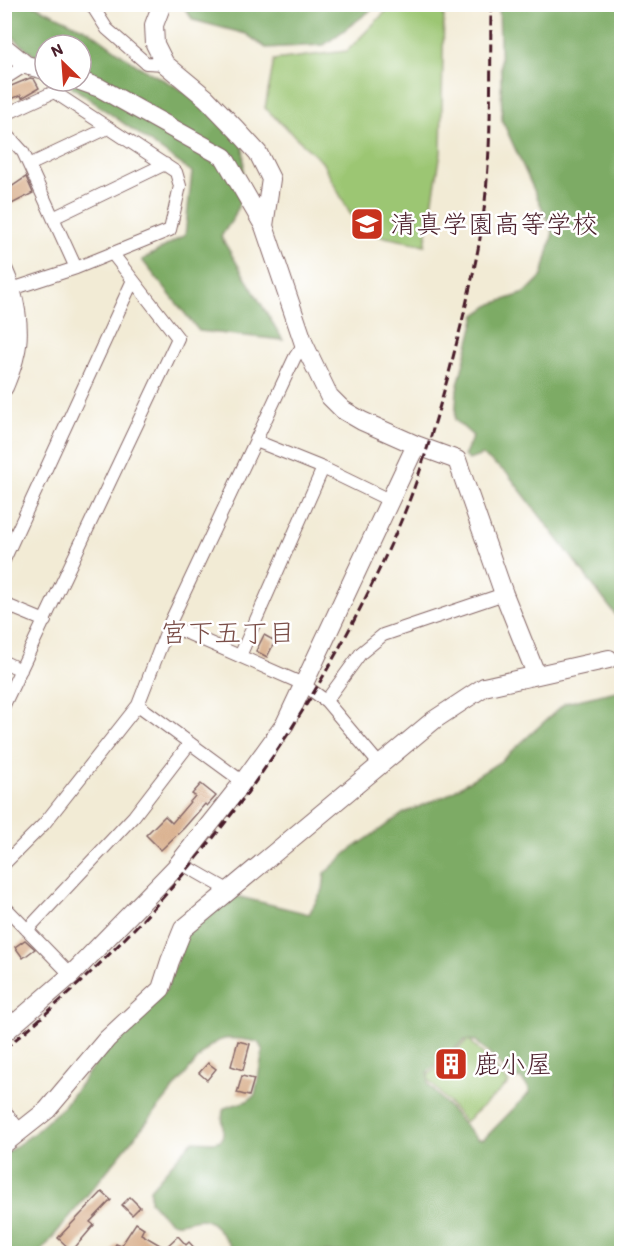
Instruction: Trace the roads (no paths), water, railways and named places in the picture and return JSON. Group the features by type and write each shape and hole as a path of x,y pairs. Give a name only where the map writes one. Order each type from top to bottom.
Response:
{"street":[{"path":"91,4 106,29 146,63 165,64"},
{"path":"162,4 154,25 155,44 165,64 206,98 261,158 271,179 264,226"},
{"path":"4,47 26,65 33,67"},
{"path":"4,79 26,65"},
{"path":"93,86 224,157 264,226 304,344 329,396 343,410 362,421 457,460 504,594 536,674"},
{"path":"4,115 54,92 176,172 180,186 171,231 76,268 12,289"},
{"path":"29,165 108,128"},
{"path":"4,130 23,152 76,268"},
{"path":"53,218 165,165"},
{"path":"4,705 178,338 112,253"},
{"path":"4,271 12,289 17,326 16,353 5,386"},
{"path":"4,560 133,280"},
{"path":"4,864 44,824 138,705 170,625 295,357 304,344"},
{"path":"256,441 322,468 391,501"},
{"path":"8,1022 71,975 179,862 243,782 285,724 416,445"},
{"path":"240,656 322,468"},
{"path":"326,701 361,653 383,635 504,594"},
{"path":"4,604 45,621"},
{"path":"170,625 303,684 326,701 380,765"},
{"path":"4,1144 47,1110 107,1039 161,990 183,929 434,720 484,687 609,659"},
{"path":"4,662 21,670"},
{"path":"138,705 243,782"},
{"path":"27,930 134,816 190,743"},
{"path":"179,862 228,890"},
{"path":"4,906 71,975"},
{"path":"4,1110 21,1132"}],"railway":[{"path":"4,1049 68,994 128,935 183,874 235,809 283,742 366,598 401,521 421,467 449,373 479,244 489,154 491,4"}],"place":[{"name":"清真学園高等学校","path":"367,224"},
{"name":"鹿小屋","path":"451,1064"}],"district":[{"name":"宮下五丁目","path":"228,633"}]}
